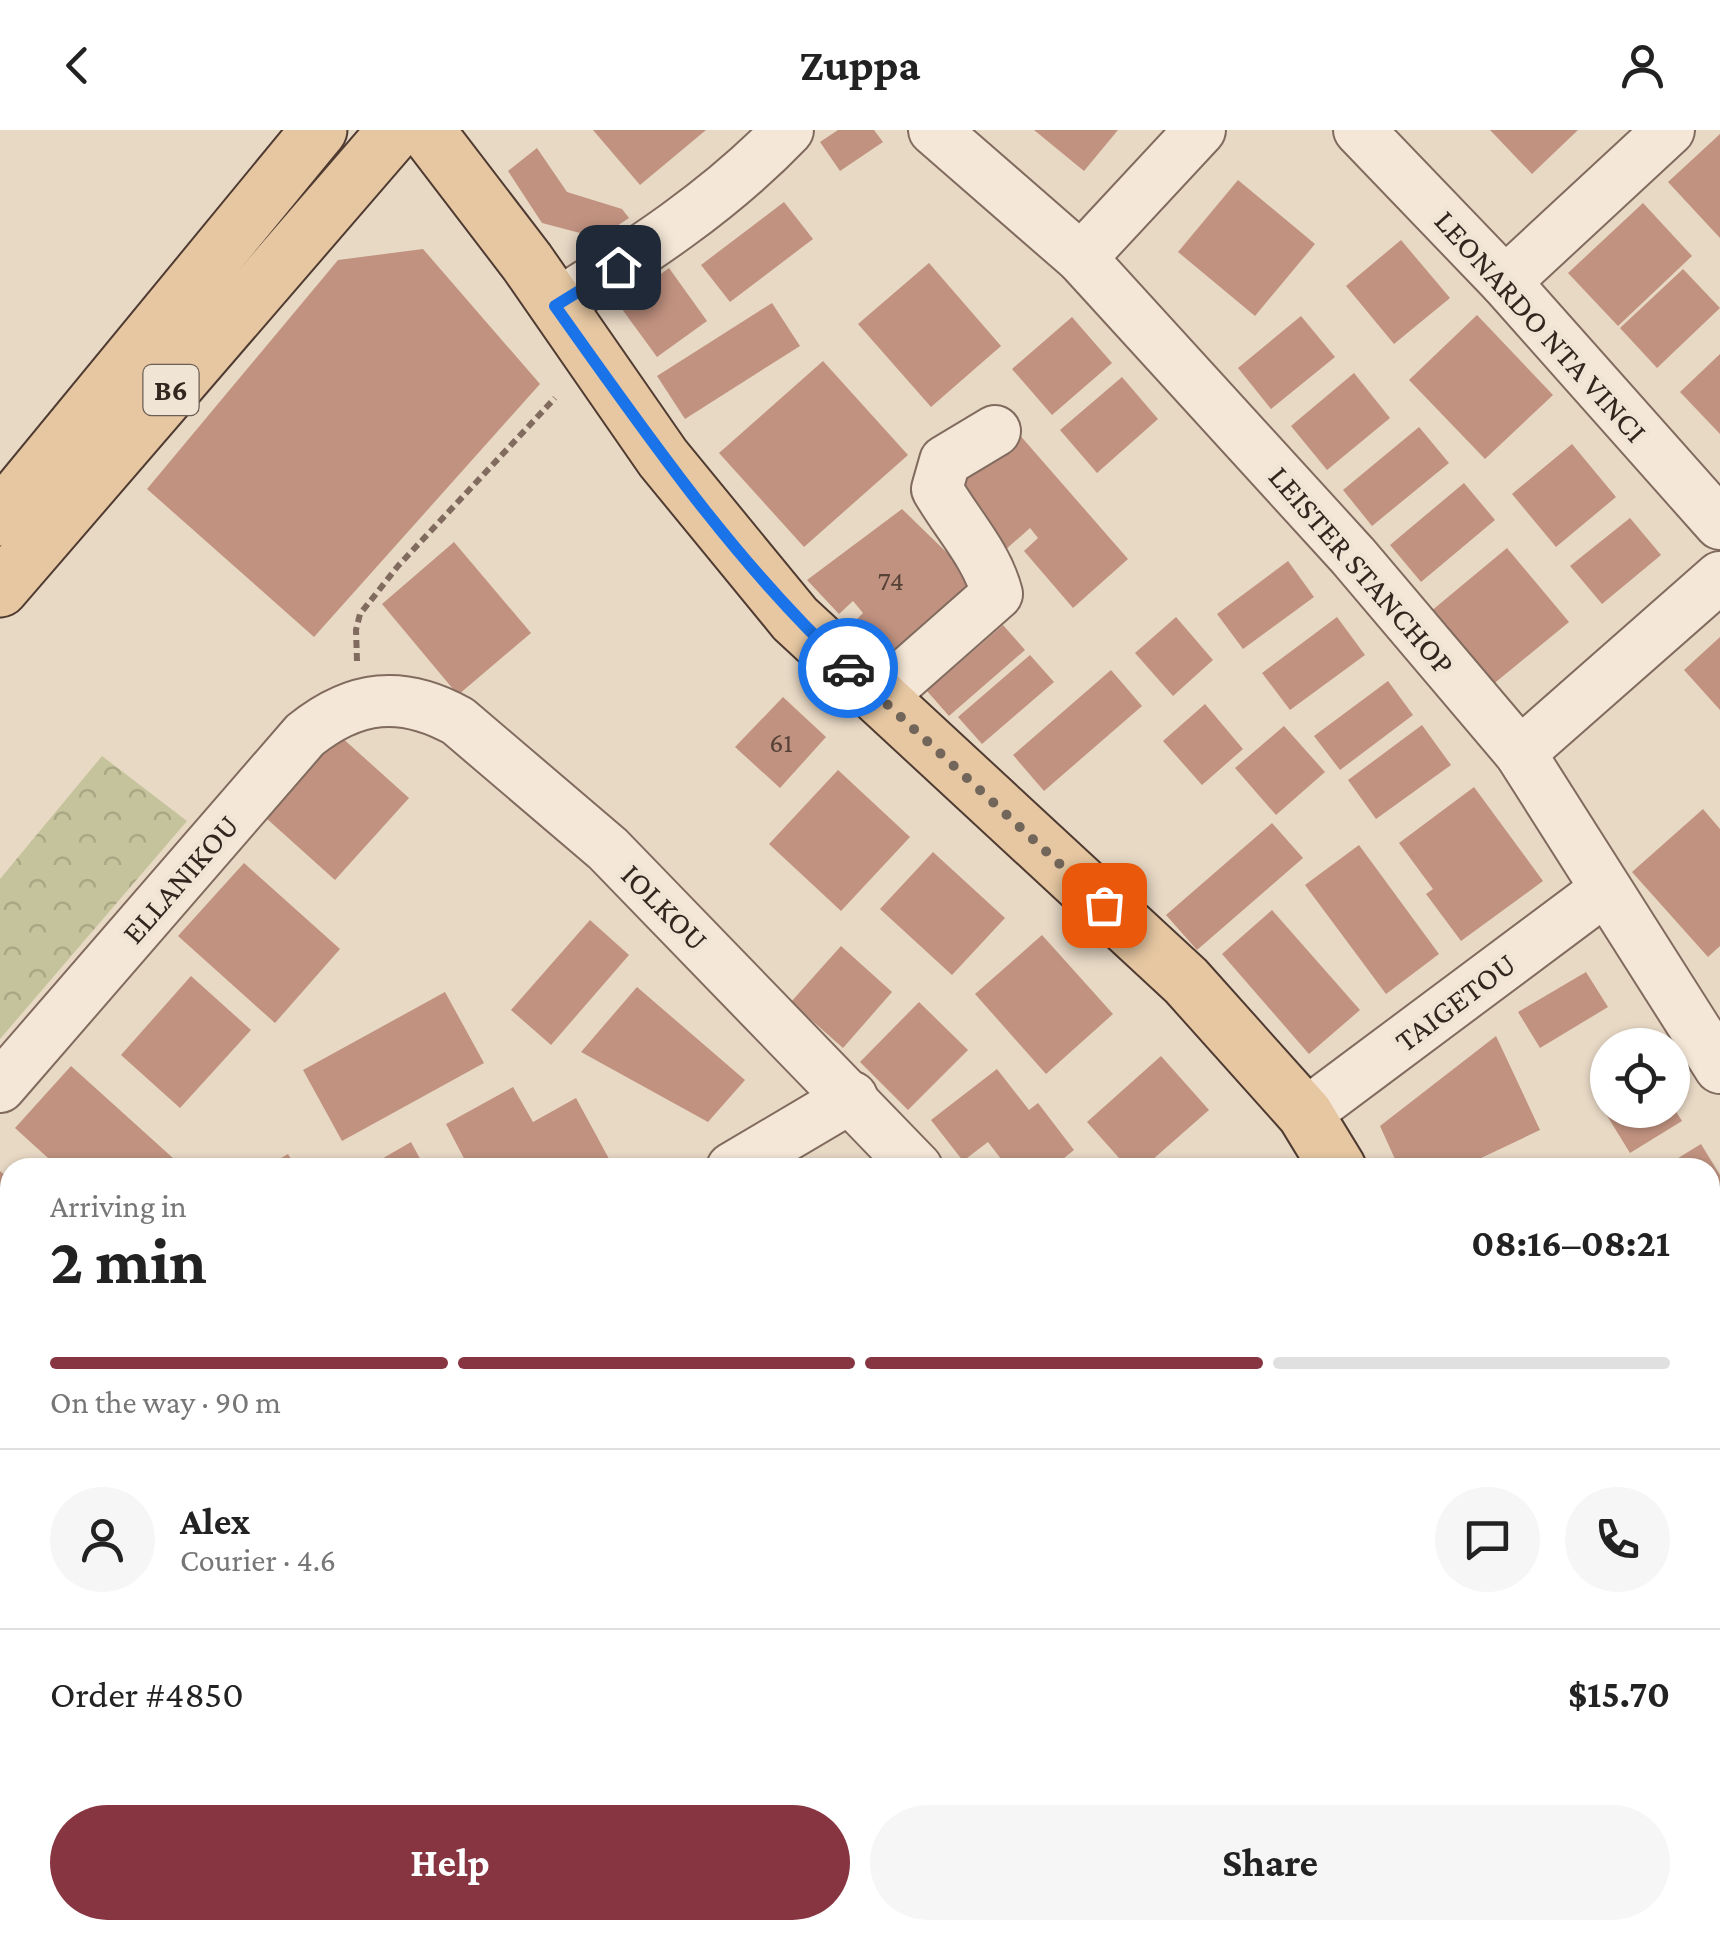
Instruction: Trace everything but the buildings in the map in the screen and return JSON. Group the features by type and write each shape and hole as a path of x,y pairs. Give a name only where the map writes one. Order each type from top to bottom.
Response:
{"main road":[{"name":"B6","path":"0,518 319,130"},
{"name":"B6","path":"0,590 396,130"},
{"path":"426,130 663,458 795,619 1186,981 1305,1114 1332,1158"}],"street":[{"path":"555,306 663,238 762,157 788,130"},
{"name":"LEISTER STANCHOP","path":"934,130 1082,258 1353,556 1520,752 1606,890 1713,1040"},
{"path":"1082,258 1200,130"},
{"name":"LEONARDO NTA VINCI","path":"1359,130 1506,282 1720,524"},
{"path":"1506,282 1669,130"},
{"path":"886,702 896,683 997,594 990,568 963,535 938,489 945,461 994,430"},
{"path":"1520,752 1720,577"},
{"name":"ELLANIKOU","path":"0,1086 305,735 330,715 373,700"},
{"name":"IOLKOU","path":"373,700 432,706 458,721 608,849 909,1158"},
{"name":"TAIGETOU","path":"1305,1114 1606,890"},
{"path":"749,1158 852,1097"}],"path":[{"path":"373,700 355,650 360,614 398,566 555,398"}],"green space":[{"path":"102,756 187,821 0,1039 0,879"}],"way so far":[{"path":"848,668 1104,905"}],"route":[{"path":"618,267 555,306 663,458 795,619 848,668"}]}
